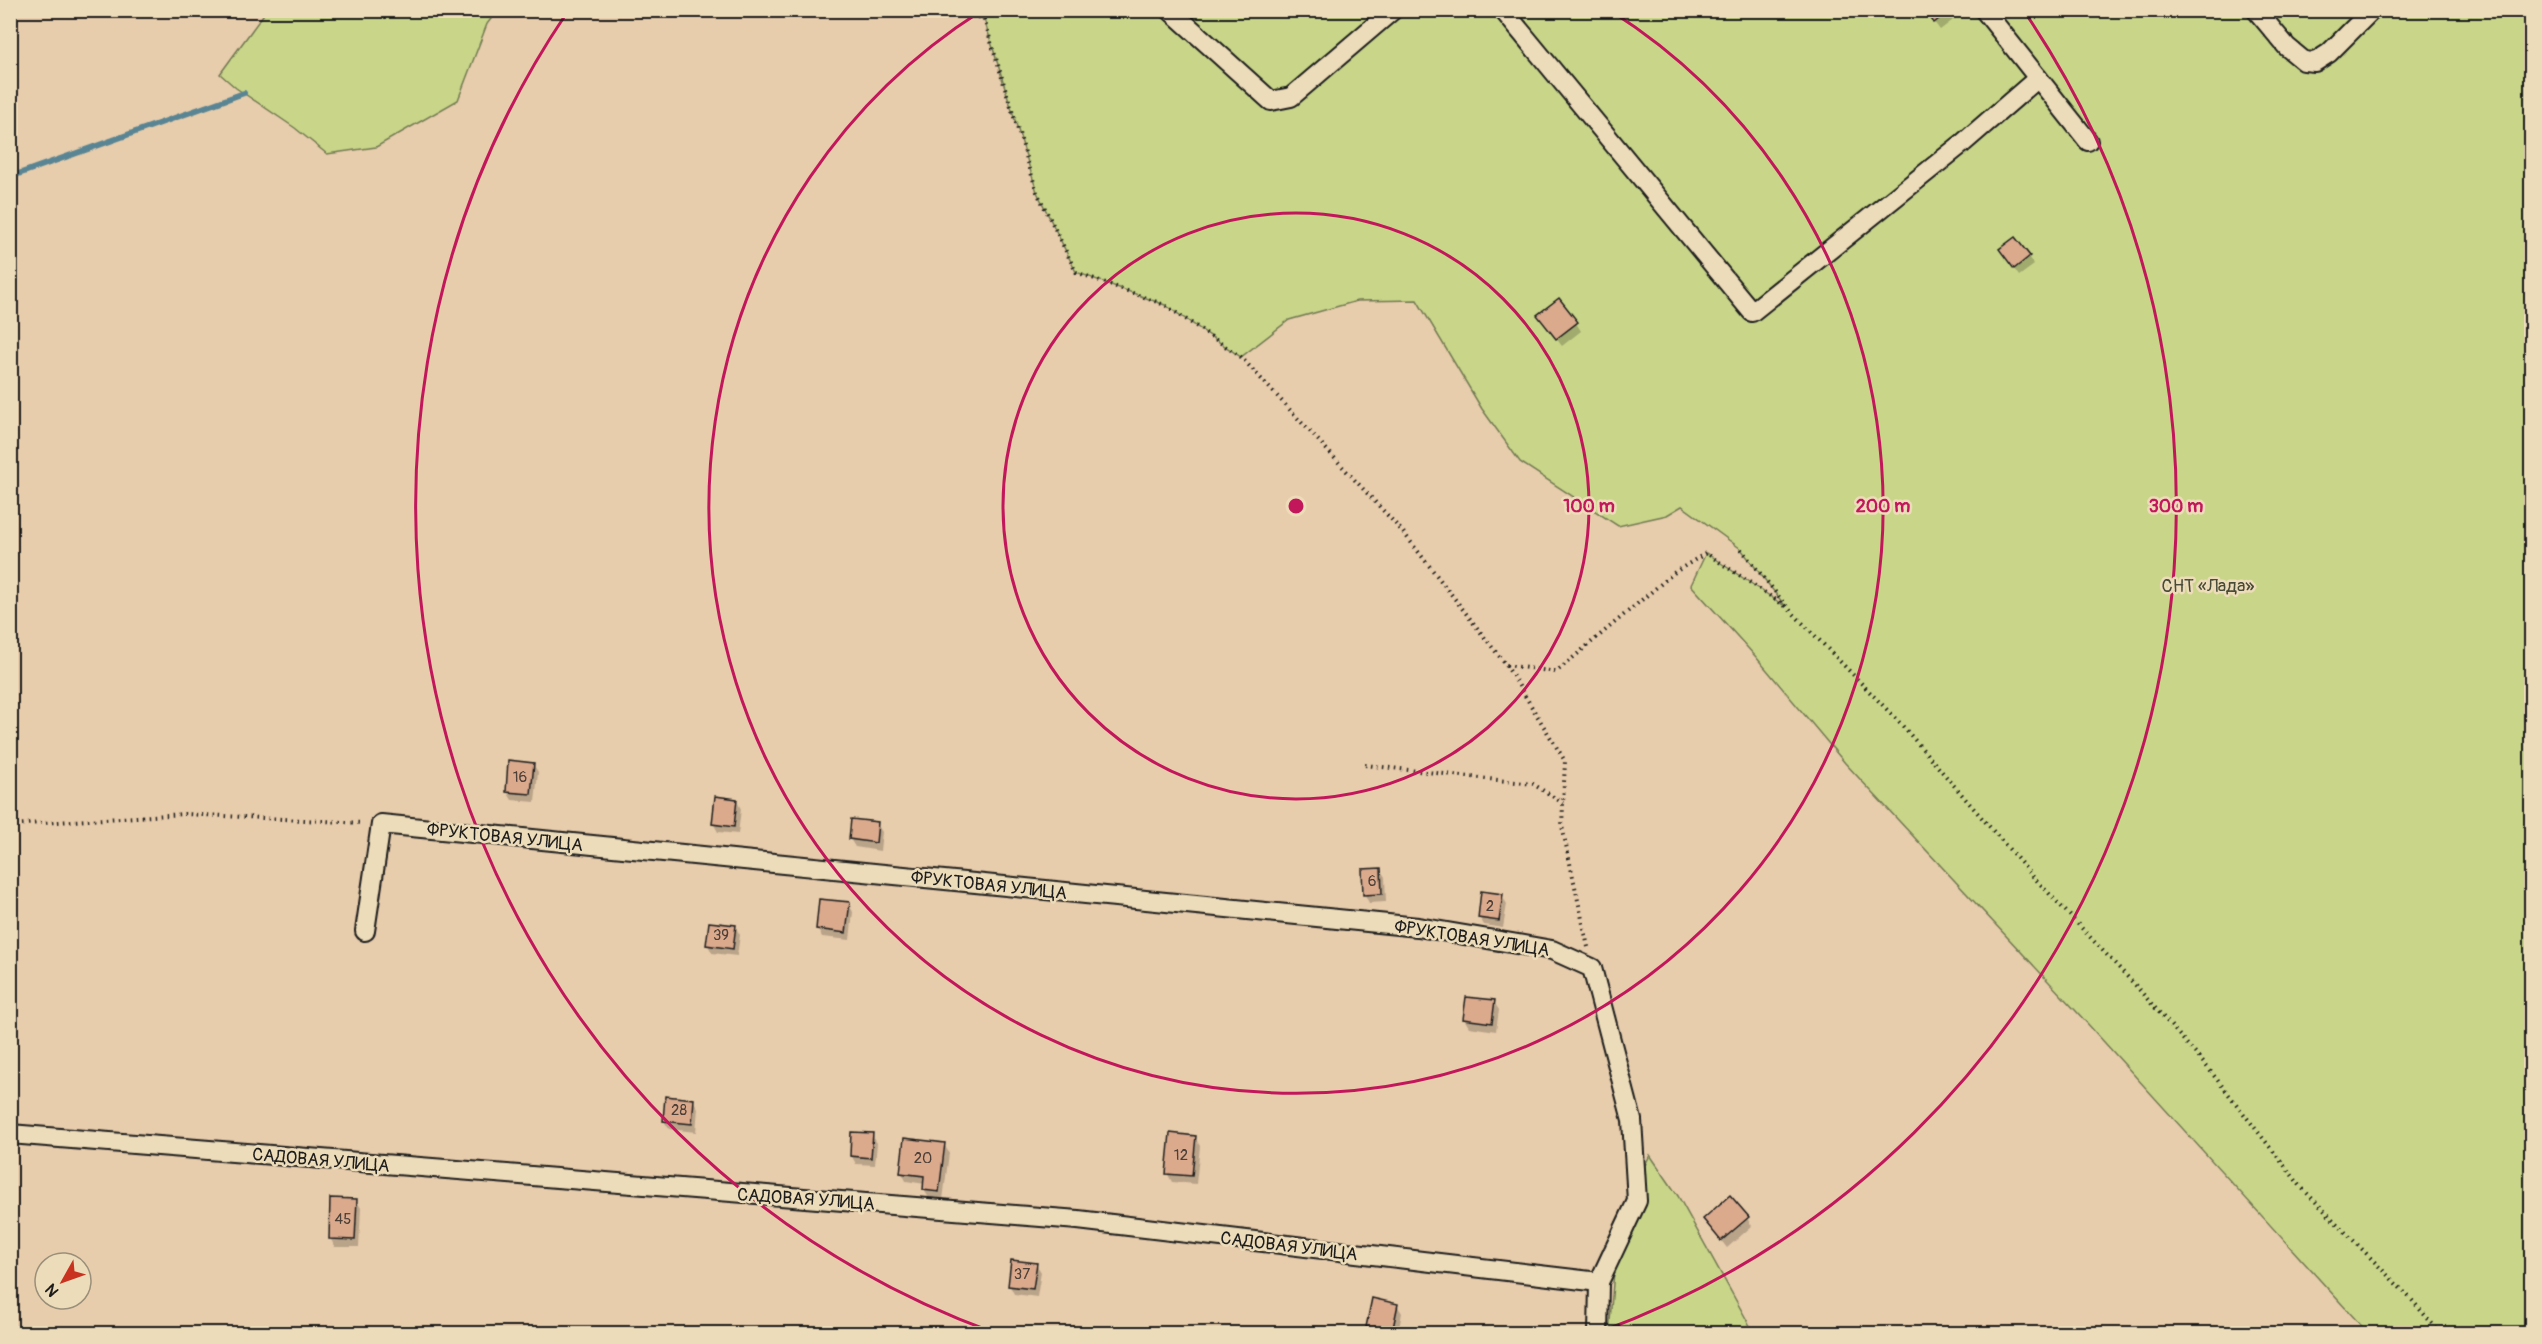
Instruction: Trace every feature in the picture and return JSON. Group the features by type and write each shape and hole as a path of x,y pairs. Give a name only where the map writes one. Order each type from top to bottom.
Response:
{"street":[{"path":"1170,10 1271,101 1291,97 1393,10"},
{"path":"1503,10 1752,312 1963,143 2038,78"},
{"path":"1984,10 2088,141"},
{"path":"2256,10 2287,47 2304,61 2315,62 2329,53 2372,10"},
{"path":"365,931 381,824"},
{"name":"ФРУКТОВАЯ УЛИЦА","path":"381,824 1418,927 1551,950 1592,968"},
{"path":"1592,968 1632,1120 1637,1202 1599,1282 1598,1334"},
{"name":"САДОВАЯ УЛИЦА","path":"10,1134 1078,1220 1599,1282"}],"path":[{"path":"949,10 984,19 1037,192 1076,272 1165,305 1241,357 1403,532 1506,665 1565,761 1562,826 1592,968"},
{"path":"1741,549 1788,608 1900,723 2027,870 2136,986 2208,1068 2302,1188 2411,1299 2441,1334"},
{"path":"1506,665 1556,672 1675,572 1706,553 1788,608"},
{"path":"1365,765 1533,784 1563,803"},
{"path":"10,825 184,814 381,824"}],"green space":[{"path":"266,11 497,11 487,24 458,100 376,147 327,154 220,74"},
{"name":"СНТ «Лада»","path":"949,11 2531,11 2531,1333 2368,1333 2076,1011 1845,763 1756,657 1691,585 1706,553 1786,607 1741,549 1682,506 1667,515 1618,526 1520,462 1482,409 1417,300 1357,301 1289,320 1241,357 1165,305 1076,272 1037,192 984,19"},
{"path":"1650,1155 1678,1196 1754,1333 1609,1334 1618,1220"}],"building":[{"path":"1925,10 1950,10 1934,23"},
{"path":"2015,237 2030,256 2014,269 1999,249"},
{"path":"1559,298 1578,322 1556,339 1537,315"},
{"path":"508,760 534,763 531,794 506,792"},
{"path":"715,796 737,799 734,827 712,824"},
{"path":"851,819 878,822 876,843 849,839"},
{"path":"1381,868 1382,894 1363,895 1362,869"},
{"path":"1481,891 1503,894 1499,921 1478,918"},
{"path":"819,899 850,902 846,933 816,929"},
{"path":"709,922 736,925 733,949 706,945"},
{"path":"1466,997 1495,1000 1492,1023 1463,1019"},
{"path":"665,1096 694,1099 692,1124 663,1121"},
{"path":"851,1132 873,1133 871,1158 850,1156"},
{"path":"1170,1133 1196,1136 1192,1176 1166,1174"},
{"path":"904,1138 945,1143 939,1192 923,1190 924,1176 900,1173"},
{"path":"1730,1195 1749,1217 1721,1241 1703,1219"},
{"path":"330,1198 357,1199 355,1240 329,1239"},
{"path":"1011,1260 1037,1263 1033,1289 1008,1286"},
{"path":"1372,1298 1398,1304 1392,1333 1366,1327"}],"waterway":[{"path":"10,177 244,93"}]}
